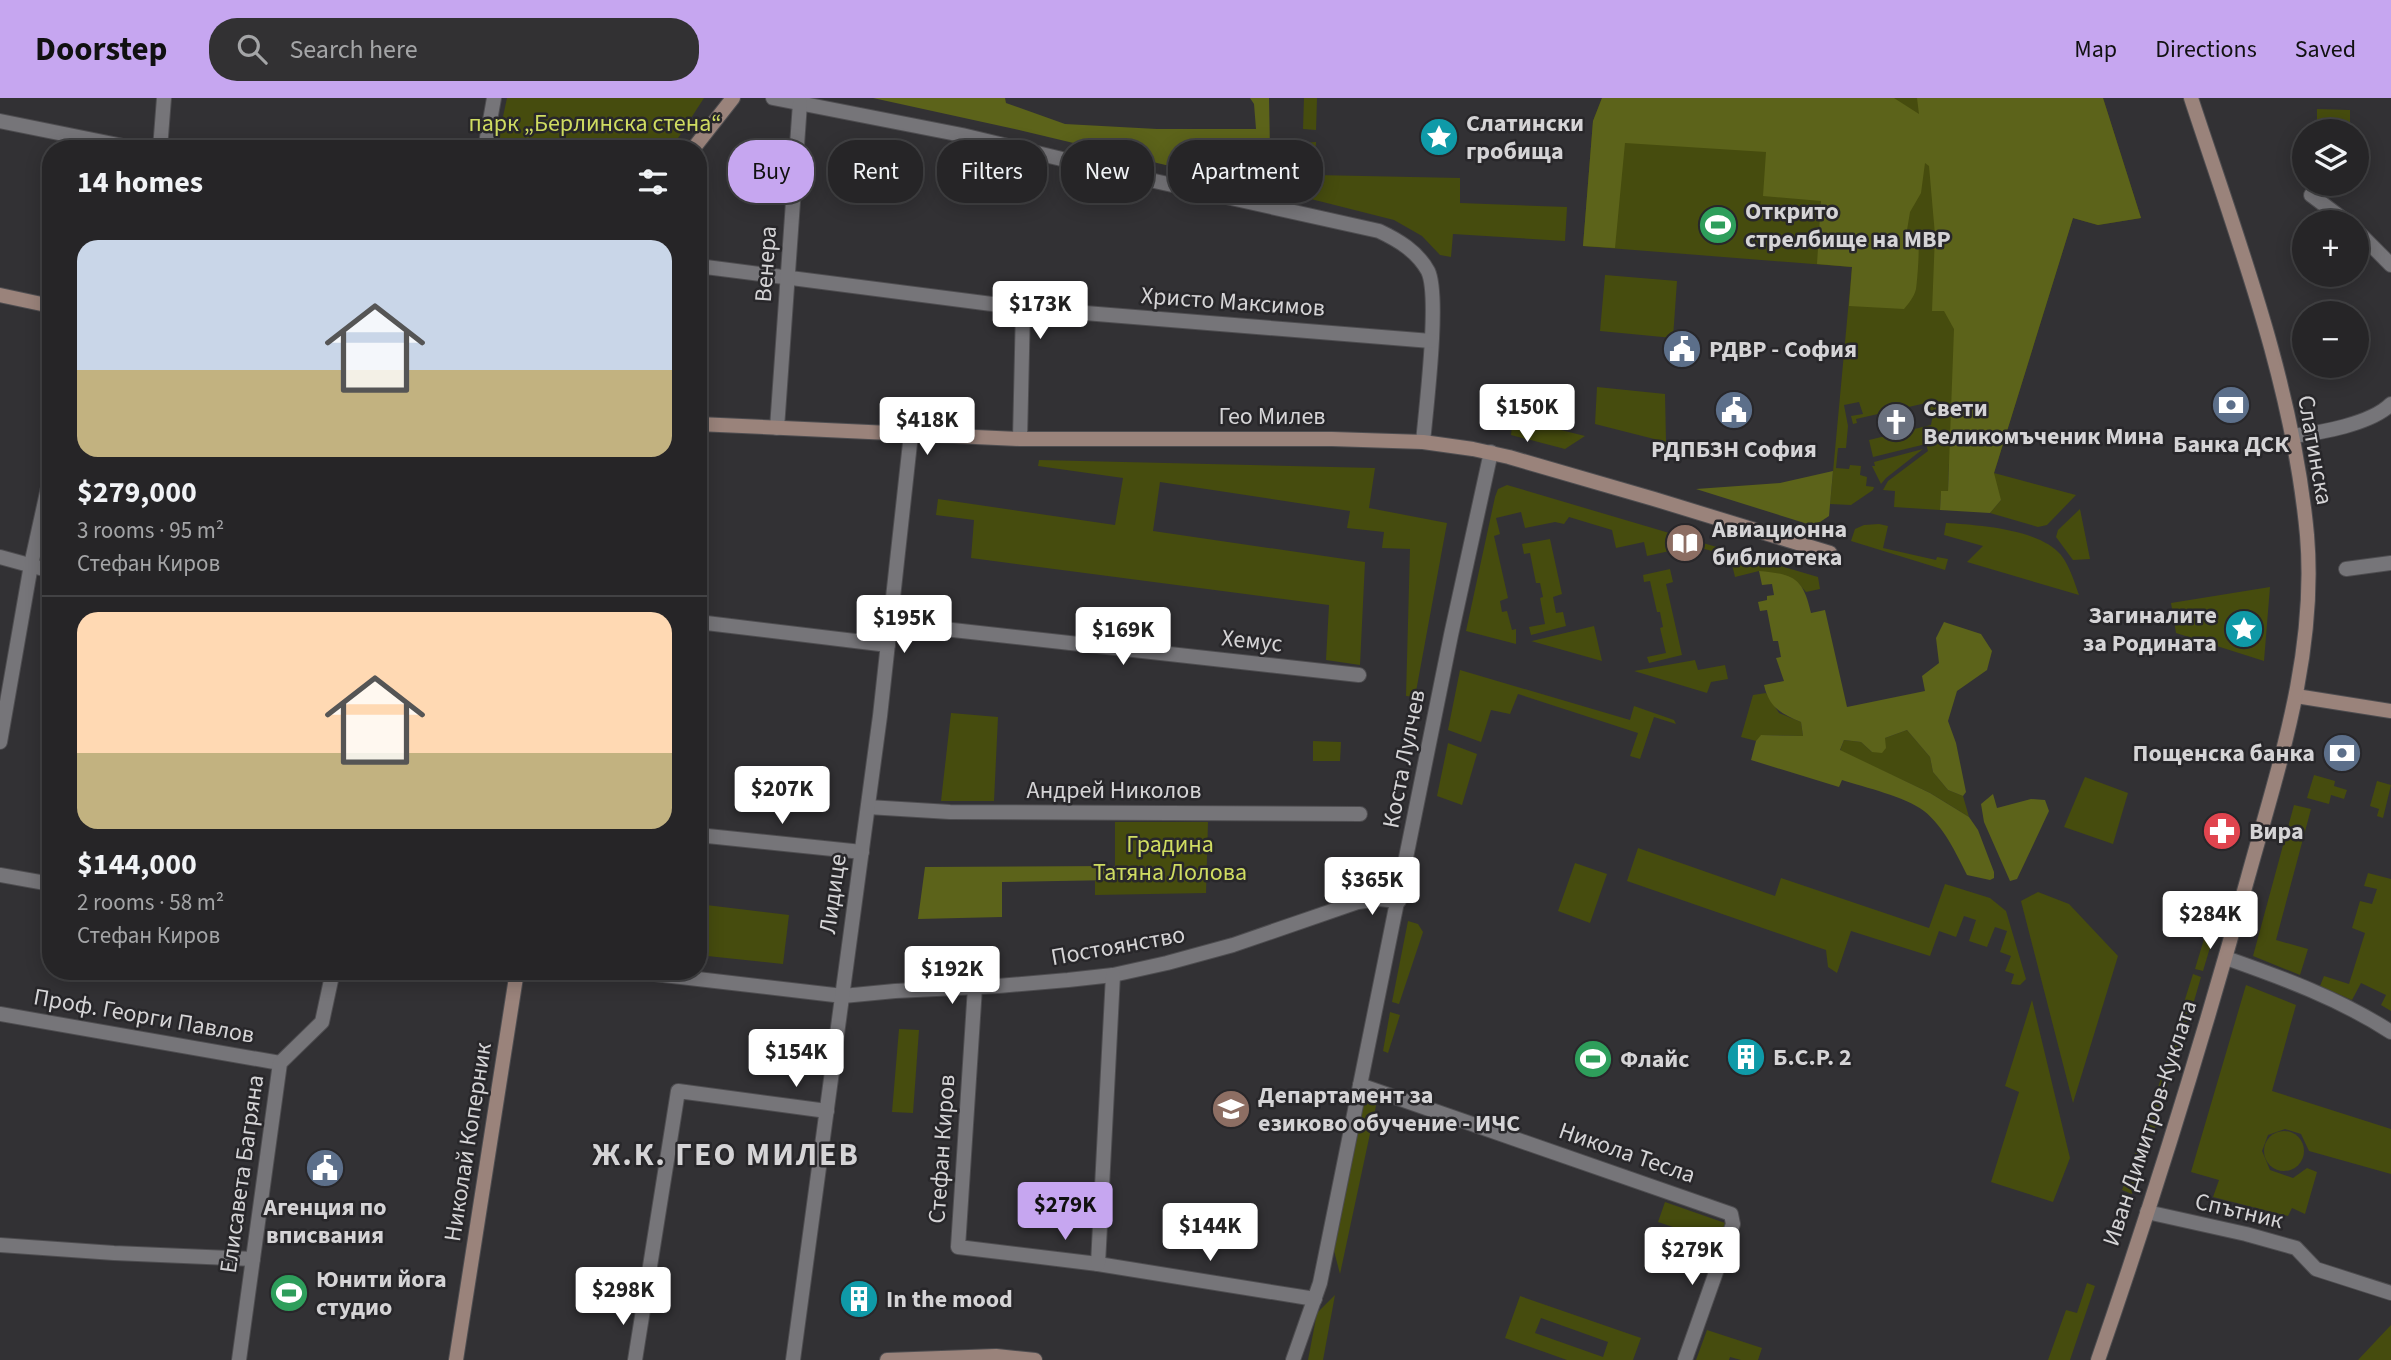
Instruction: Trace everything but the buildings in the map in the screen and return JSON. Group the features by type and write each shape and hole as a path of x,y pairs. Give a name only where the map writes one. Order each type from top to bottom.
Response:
{"street":[{"path":"161,140 164,98"},
{"path":"487,140 494,98"},
{"path":"700,140 733,98"},
{"path":"774,98 955,134 1379,230 1418,256 1429,273 1433,302 1423,442"},
{"name":"Слатинска","path":"2191,98 2263,316 2292,436 2307,534 2308,573 2303,661 2296,696"},
{"name":"Венера","path":"777,428 800,103"},
{"path":"0,121 94,140"},
{"path":"2312,196 2331,210"},
{"path":"2369,244 2391,265"},
{"name":"Христо Максимов","path":"707,267 1023,308 1431,341"},
{"path":"0,295 42,304"},
{"path":"1020,439 1023,308"},
{"path":"2292,436 2355,422 2382,413 2391,404"},
{"name":"Гео Милев","path":"707,424 1020,439 1332,439 1423,442 1491,452 1830,553"},
{"name":"Лидице","path":"793,1360 868,807 911,434"},
{"name":"Коста Лулчев","path":"1293,1360 1315,1299 1399,901 1462,581 1491,452"},
{"path":"0,742 42,515"},
{"path":"0,557 42,568"},
{"path":"2346,569 2391,563"},
{"path":"707,623 888,645"},
{"name":"Хемус","path":"890,623 1359,676"},
{"path":"2296,696 2391,711"},
{"name":"Иван Димитров-Куклата","path":"2098,1360 2226,958 2296,696"},
{"name":"Андрей Николов","path":"868,807 950,812 1360,814"},
{"path":"707,836 862,852"},
{"path":"0,875 42,882"},
{"name":"Постоянство","path":"706,980 843,996 1113,975 1233,945 1358,902 1379,898 1399,901"},
{"path":"2226,958 2313,990 2391,1032"},
{"path":"1098,1264 1113,975"},
{"name":"Елисавета Багряна","path":"239,1360 280,1063 322,1022 331,980"},
{"name":"Николай Коперник","path":"456,1360 516,980"},
{"name":"Стефан Киров","path":"975,987 958,1247 1098,1264 1315,1299"},
{"name":"Проф. Георги Павлов","path":"0,1014 280,1063"},
{"name":"Никола Тесла","path":"1360,1085 1731,1214 1733,1224 1685,1360"},
{"path":"635,1360 678,1091 827,1111"},
{"name":"Спътник","path":"2147,1212 2296,1248 2316,1269 2391,1293"},
{"path":"0,1245 253,1259"},
{"path":"887,1360 996,1356 1035,1360"}],"green space":[{"name":"парк „Берлинска стена“","path":"507,98 704,98 677,140 498,140"},
{"path":"873,98 1005,98 1006,103 1065,124 1157,129 1256,129 1254,104 1250,98 1269,98 1270,140 1168,140 1168,166 1154,162 1154,140 1061,140"},
{"path":"1304,98 1317,98 1316,130 1303,129"},
{"path":"1602,98 2103,98 2141,218 2098,225 2073,218 1994,473 2076,495 2047,525 2038,527 1990,513 2001,500 1949,463 1948,492 1941,492 1940,510 1894,507 1895,491 1883,490 1888,481 1928,451 1926,444 1873,457 1869,440 1931,425 1933,414 1926,403 1856,419 1857,423 1853,424 1851,416 1863,414 1859,402 1844,405 1848,426 1846,448 1838,448 1836,468 1861,466 1860,475 1867,477 1866,486 1874,487 1851,505 1830,504 1852,267 1583,246 1593,121"},
{"path":"1602,98 1894,98 1919,114 1917,98 2103,98 2141,218 2098,225 2073,218 1994,473 2001,500 1990,513 1940,510 1941,491 1948,491 1954,329 1944,311 1932,311 1935,235 1929,166 1925,163 1921,193 1910,212 1907,230 1919,246 1913,297 1904,309 1849,306 1852,267 1817,264 1821,201 1763,196 1766,152 1625,143 1615,248 1583,246 1593,121"},
{"path":"2317,109 2350,110 2350,119 2317,119"},
{"path":"1323,175 1460,178 1460,203 1567,207 1565,241 1453,234 1451,257 1440,255 1422,236 1394,220 1323,202"},
{"path":"1605,275 1677,281 1673,338 1600,331"},
{"path":"1597,387 1665,394 1666,442 1595,424"},
{"path":"1513,418 1585,436 1565,449 1511,435"},
{"path":"1923,449 1881,484 1872,466 1875,466 1874,462"},
{"path":"1039,460 1375,468 1369,508 1447,523 1415,697 1406,696 1410,549 1382,548 1384,532 1347,528 1350,511 1160,482 1153,531 1365,562 1360,665 1326,660 1329,605 971,558 974,520 936,515 938,499 1115,525 1123,478 1038,466"},
{"path":"1833,471 1829,516 1811,525 1696,489 1780,483"},
{"path":"1507,485 1818,577 1820,589 1806,592 1799,584 1759,571 1735,577 1730,556 1715,559 1716,552 1689,545 1686,553 1674,550 1647,556 1644,542 1616,548 1612,530 1569,517 1564,524 1555,522 1525,528 1521,512 1496,518 1500,534 1494,536 1508,598 1500,601 1502,612 1507,611 1512,630 1516,629 1516,644 1466,631 1495,497 1498,489"},
{"path":"2080,509 2090,559 2073,560 2056,537 2058,530"},
{"path":"1946,523 2008,530 2039,539 2061,555 2079,595 1967,562 1983,546 1944,535"},
{"path":"1879,524 1888,526 1883,548 1936,560 1937,557 1948,559 1945,570 1851,541 1855,529"},
{"path":"1550,539 1562,594 1553,597 1556,613 1563,612 1566,626 1531,635 1529,627 1545,624 1540,598 1543,597 1540,583 1536,583 1530,553 1524,554 1522,544"},
{"path":"1670,569 1673,582 1666,584 1682,655 1649,663 1647,657 1666,653 1660,628 1663,627 1660,612 1657,612 1650,581 1644,582 1643,575"},
{"path":"1759,571 1789,576 1800,585 1811,613 1825,610 1847,707 1925,691 1922,676 1939,663 1936,638 1944,622 1981,634 1992,651 1987,670 1957,691 1948,721 1956,743 1966,792 1963,796 1948,790 1933,772 1930,757 1907,730 1885,738 1886,748 1882,753 1872,752 1861,742 1844,740 1840,750 1930,793 1969,817 1978,830 1994,878 1990,880 1967,875 1938,825 1924,811 1906,801 1842,780 1839,787 1751,760 1756,741 1761,735 1803,736 1801,722 1777,709 1766,693 1764,685 1784,681 1776,658 1781,657 1778,641 1773,641 1767,610 1760,611 1758,602 1774,595 1772,584 1762,585"},
{"path":"2270,587 2264,661 2176,633 2171,603"},
{"path":"1594,626 1602,661 1531,641 1532,641"},
{"path":"1695,660 1698,670 1725,665 1728,679 1711,682 1707,693 1634,671"},
{"path":"1460,670 1630,720 1634,706 1674,720 1676,724 1654,717 1640,759 1630,756 1638,733 1518,694 1510,714 1491,710 1481,742 1448,730"},
{"path":"1766,693 1779,713 1801,722 1803,736 1762,735 1756,741 1741,737 1753,695"},
{"path":"951,713 998,717 994,801 941,801"},
{"path":"1907,730 1930,757 1933,772 1948,790 1963,796 1969,817 1930,793 1840,751 1844,740 1861,742 1872,752 1885,738"},
{"path":"1313,741 1341,742 1340,761 1313,761"},
{"path":"1448,743 1477,754 1462,805 1437,796"},
{"path":"2314,775 2335,781 2334,786 2347,790 2344,799 2331,795 2329,804 2307,798"},
{"path":"2085,777 2128,793 2113,844 2064,827"},
{"path":"2377,781 2391,785 2383,818 2377,816 2379,809 2370,806"},
{"path":"1993,794 1997,808 2031,799 2045,800 2049,811 2017,879 2010,881 1984,822 1981,804"},
{"path":"2294,805 2311,809 2276,940 2308,949 2300,975 2253,956"},
{"name":"Градина Татяна Лолова","path":"1115,822 1208,822 1206,893 1095,895 1095,881 1115,880"},
{"path":"1638,848 1775,896 1781,878 1929,928 1945,884 1990,898 2006,911 2026,979 2020,985 2011,984 2014,974 2005,971 2011,956 2000,952 2007,931 1995,927 1987,947 1969,941 1976,920 1964,916 1956,937 1939,931 1930,956 1851,931 1837,973 1828,967 1826,950 1627,881"},
{"path":"1575,863 1607,874 1590,923 1558,911"},
{"path":"1115,866 1115,880 1002,882 1002,917 918,919 925,867"},
{"path":"2368,873 2391,879 2391,1011 2381,1005 2386,995 2361,983 2352,1000 2320,986 2324,976 2349,984 2365,933 2352,928 2360,901 2372,904 2377,889 2364,886"},
{"path":"2038,892 2069,904 2118,956 2073,1103 2021,901"},
{"path":"2215,902 2223,904 2203,971 2195,969"},
{"path":"707,905 789,915 783,964 707,956"},
{"path":"1408,921 1418,924 1423,932 1399,1004 1392,1002"},
{"path":"2193,974 2201,977 2190,1015 2181,1012"},
{"path":"2246,985 2296,1005 2272,1091 2391,1129 2391,1174 2309,1151 2301,1134 2285,1129 2268,1135 2262,1151 2270,1170 2293,1178 2307,1168 2317,1172 2305,1214 2292,1208 2288,1216 2213,1197 2219,1180 2191,1172"},
{"path":"2032,1000 2070,1158 2053,1202 1991,1182 2019,1092 2005,1086"},
{"path":"1390,1012 1400,1015 1388,1053 1383,1051"},
{"path":"2180,1016 2188,1019 2172,1074 2163,1071"},
{"path":"899,1029 919,1030 913,1113 892,1112"},
{"path":"2161,1078 2169,1080 2153,1135 2144,1132"},
{"path":"1372,1100 1377,1101 1340,1274 1333,1247 1362,1107"},
{"path":"2284,1131 2298,1137 2304,1151 2298,1165 2284,1171 2270,1165 2264,1151 2270,1137"},
{"path":"2139,1143 2149,1147 2132,1194 2122,1190"},
{"path":"1665,1202 1725,1223 1718,1242 1658,1222"},
{"path":"2087,1283 2095,1286 2070,1360 2048,1360 2066,1310 2077,1313"},
{"path":"1335,1295 1323,1360 1308,1360 1317,1313"},
{"path":"1520,1296 1641,1338 1633,1360 1567,1360 1505,1338","holes":["1541,1318 1608,1342 1603,1357 1535,1333"]},
{"path":"2391,1325 2391,1360 2358,1360"},
{"path":"1707,1330 1762,1348 1758,1360 1730,1357 1729,1360 1696,1360"}],"place":[{"name":"Слатински гробища","path":"1439,137"},
{"name":"Открито стрелбище на МВР","path":"1718,225"},
{"name":"РДВР - София","path":"1682,349"},
{"name":"Банка ДСК","path":"2231,405"},
{"name":"РДПБЗН София","path":"1734,410"},
{"name":"Свети Великомъченик Мина","path":"1896,422"},
{"name":"Авиационна библиотека","path":"1685,543"},
{"name":"Загиналите за Родината","path":"2244,629"},
{"name":"Пощенска банка","path":"2342,753"},
{"name":"Вира","path":"2222,831"},
{"name":"Б.С.Р. 2","path":"1746,1057"},
{"name":"Флайс","path":"1593,1059"},
{"name":"Департамент за езиково обучение - ИЧС","path":"1231,1109"},
{"name":"Агенция по вписвания","path":"325,1168"},
{"name":"Юнити йога студио","path":"289,1293"},
{"name":"In the mood","path":"859,1299"}],"district":[{"name":"Ж.К. ГЕО МИЛЕВ","path":"726,1155"}]}
